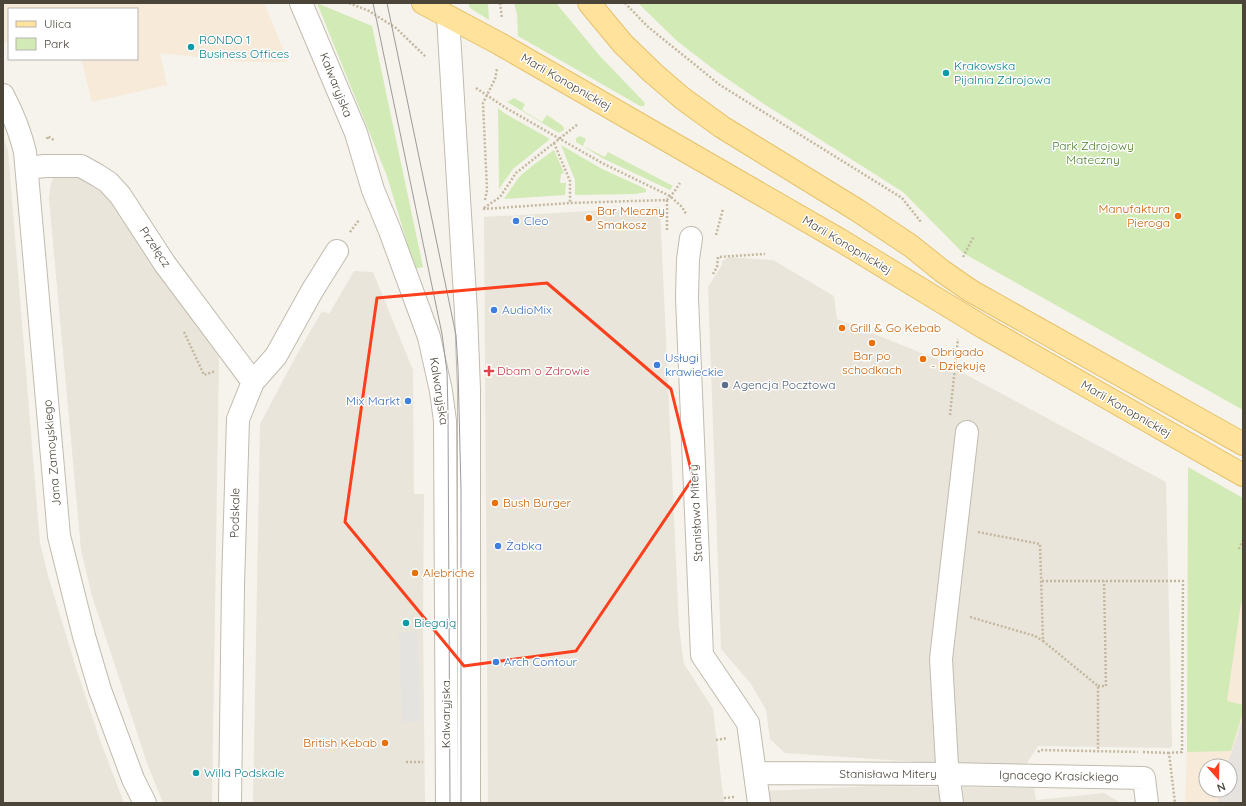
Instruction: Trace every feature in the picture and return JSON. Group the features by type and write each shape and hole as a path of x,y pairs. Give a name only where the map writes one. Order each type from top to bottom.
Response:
{"main road":[{"name":"Marii Konopnickiej","path":"423,3 448,10 500,44 840,240 983,327 1243,475"},
{"path":"589,3 623,44 653,73 682,98 722,127 858,210 911,246 942,272 971,291 1243,444"}],"street":[{"name":"Kalwaryjska","path":"301,3 356,133 373,190 390,231 429,337 441,391 445,422 447,803"},
{"name":"Kalwaryjska","path":"448,10 470,390 469,803"},
{"name":"Jana Zamoyskiego","path":"3,95 15,118 21,135 26,168 59,536 76,606 100,690 133,779 144,803"},
{"name":"Przełęcz","path":"26,168 45,166 81,166 97,174 108,182 120,195 165,264 253,382"},
{"name":"Stanisława Mitery","path":"691,238 688,259 687,298 702,655 748,723 759,803"},
{"name":"Podskale","path":"230,803 238,419 253,382 276,356 312,291 337,251"},
{"path":"952,803 948,774 941,659 967,432"},
{"name":"Stanisława Mitery","path":"755,773 948,774"},
{"name":"Ignacego Krasickiego","path":"948,774 1144,778 1147,803"}],"path":[{"path":"349,3 369,11 396,28 428,60"},
{"path":"625,3 647,26 720,85 902,198 924,227"},
{"path":"483,209 487,190 483,103 495,79 496,72"},
{"path":"471,85 506,108 602,163 670,196"},
{"path":"483,209 500,197 516,173 578,124"},
{"path":"554,143 570,181 570,203"},
{"path":"483,209 570,203 667,200 680,184"},
{"path":"714,241 723,209"},
{"path":"966,253 974,236"},
{"path":"710,278 717,267 718,257 765,254"},
{"path":"958,336 950,417 967,432"},
{"path":"204,375 217,370"},
{"path":"956,528 1040,544 1043,641"},
{"path":"1239,548 1243,540"},
{"path":"1042,581 1183,581 1182,752 1098,751 1098,686"},
{"path":"947,610 1035,636 1098,686 1106,686 1104,581"},
{"path":"1169,753 1174,803"},
{"path":"406,762 429,762"}],"highlighted area":[{"path":"547,283 671,389 693,478 576,651 464,666 345,522 377,298"}],"shaded area":[{"name":"RONDO 1 Business Offices","path":"3,3 264,3 288,62 242,62 160,53 167,85 92,102 81,60 138,60 138,8 8,8 8,42 3,44"},
{"path":"3,135 8,151 40,543 49,579 77,671 100,740 124,803 3,803"},
{"path":"79,172 106,190 151,256 168,287 219,357 212,803 163,803 148,766 92,596 81,550 49,199 51,183 54,176"},
{"path":"660,207 679,627 684,664 713,709 724,803 488,803 484,217"},
{"path":"729,257 773,260 834,296 837,319 939,360 941,367 952,367 1166,482 1171,748 1038,746 1025,766 977,766 785,753 770,739 766,710 751,684 721,649 708,287 722,265 722,261"},
{"path":"354,271 373,272 413,370 414,494 424,494 423,624 425,803 253,803 260,424 322,311 329,314"},
{"path":"1188,467 1243,500 1243,718 1230,758 1198,758 1198,798 1220,798 1218,803 1185,803 1187,752"},
{"path":"417,631 420,722 402,722 399,632"},
{"path":"1243,718 1243,803 1217,803 1219,798 1238,798 1238,758 1230,758"},
{"path":"873,786 1034,788 1036,800 1104,793 1121,803 767,803 765,791"}],"green space":[{"path":"317,3 372,26 423,267 415,269 387,176"},
{"path":"468,3 488,3 489,20 470,8"},
{"path":"514,3 556,3 599,55 644,102 644,106 640,106 518,36 517,14"},
{"name":"Park Zdrojowy Mateczny","path":"638,3 1243,3 1243,410 963,253 903,192 764,104 716,71 677,41"},
{"path":"514,98 525,104 522,110 542,122 547,115 563,126 564,130 559,133 507,102"},
{"path":"498,108 504,113 550,139 513,169 499,189"},
{"path":"580,136 586,139 583,146 605,157 608,152 673,186 670,190 604,159 576,142 576,138"},
{"path":"561,145 602,169 646,189 646,192 635,194 575,195 575,180"},
{"path":"554,150 564,173 561,174 560,183 566,183 565,195 504,199 519,177"},
{"path":"1188,467 1243,498 1243,599 1241,603 1227,701 1243,705 1243,712 1231,751 1187,752"}],"tram line":[{"path":"373,3 442,334 447,372 450,803"},
{"path":"387,3 456,335 461,490 461,803"}],"place":[{"name":"RONDO 1 Business Offices","path":"191,47"},
{"name":"Krakowska Pijalnia Zdrojowa","path":"946,73"},
{"name":"Manufaktura Pieroga","path":"1178,216"},
{"name":"Bar Mleczny Smakosz","path":"589,218"},
{"name":"Cleo","path":"516,221"},
{"name":"AudioMix","path":"494,310"},
{"name":"Grill & Go Kebab","path":"842,328"},
{"name":"Bar po schodkach","path":"872,343"},
{"name":"Obrigado - Dziękuję","path":"923,359"},
{"name":"Usługi krawieckie","path":"657,365"},
{"name":"Dbam o Zdrowie","path":"489,371"},
{"name":"Agencja Pocztowa","path":"725,385"},
{"name":"Mix Markt","path":"408,401"},
{"name":"Bush Burger","path":"495,503"},
{"name":"Żabka","path":"498,546"},
{"name":"Alebriche","path":"415,573"},
{"name":"Biegają","path":"406,623"},
{"name":"Arch Contour","path":"496,662"},
{"name":"British Kebab","path":"385,743"},
{"name":"Willa Podskale","path":"196,773"}]}
